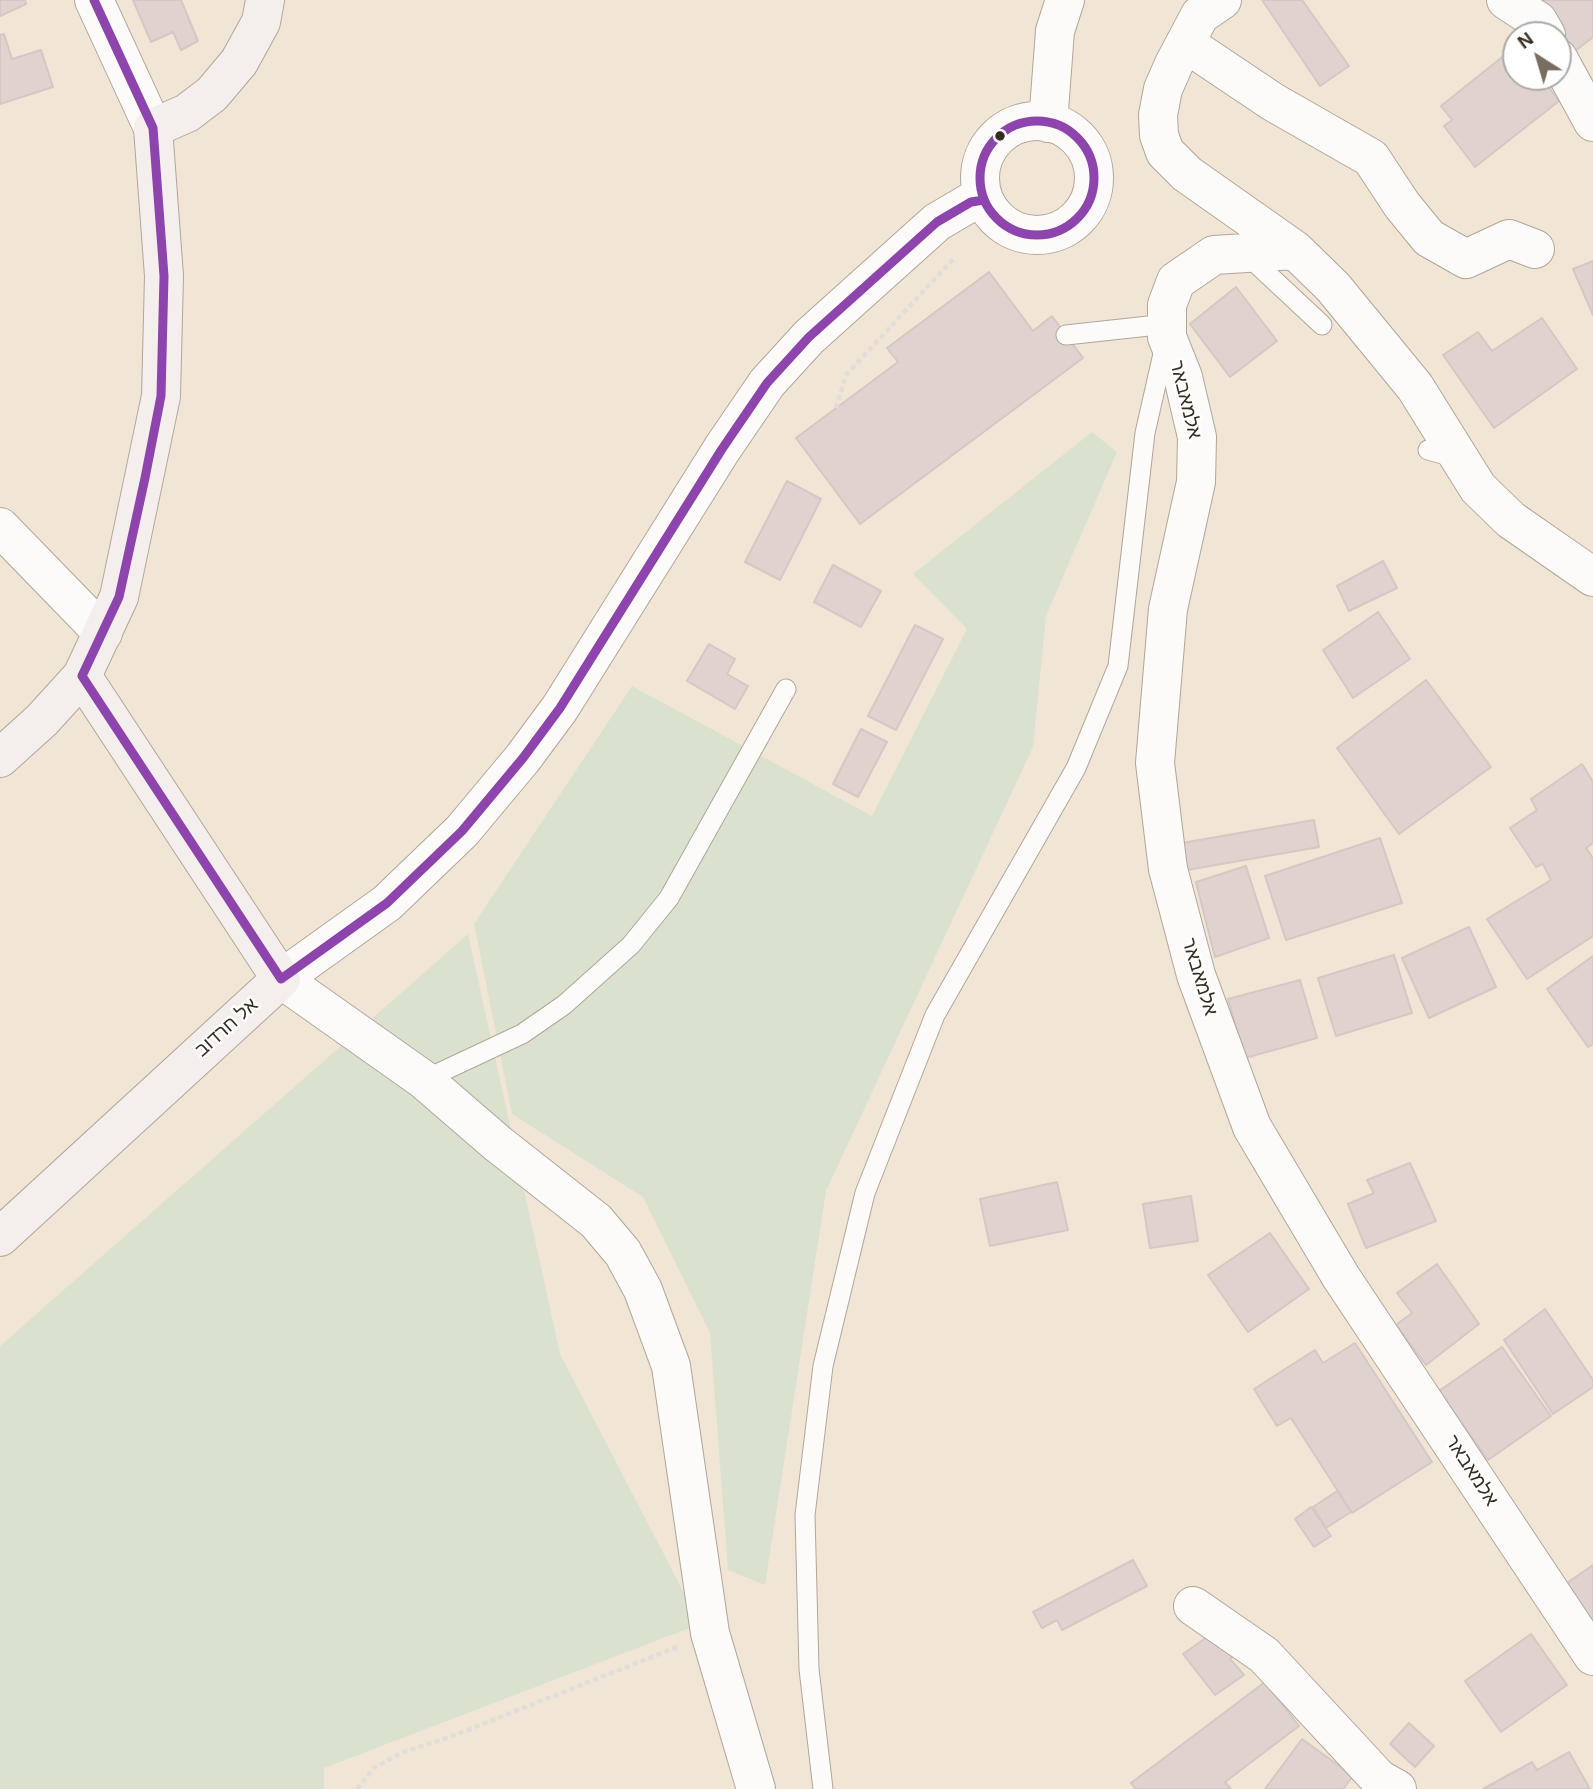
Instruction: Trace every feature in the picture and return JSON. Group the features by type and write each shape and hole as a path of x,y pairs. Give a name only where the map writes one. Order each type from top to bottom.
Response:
{"street":[{"path":"0,758 42,720 82,676 103,633 119,597 161,396 164,275 153,128 94,0"},
{"path":"153,128 187,113 212,94 239,62 261,22 265,0"},
{"path":"1048,123 1055,31 1065,0"},
{"path":"1506,0 1538,21"},
{"path":"1535,249 1509,239 1466,259 1429,238 1402,205 1371,158 1273,102 1204,15 1163,89 1159,135 1165,152 1187,174 1295,250 1377,338 1415,387 1443,454 1511,520 1593,577"},
{"path":"1572,84 1593,122"},
{"path":"1048,123 1072,134 1089,155 1094,181 1090,199 1081,214 1059,230 1033,235 1007,227 994,215 984,200 980,173 993,142 1006,131 1021,124 1048,123"},
{"path":"281,979 387,903 462,831 488,800 559,708 722,449 767,383 801,346 937,222 971,202 984,200"},
{"path":"1167,330 1167,305 1176,281 1214,255 1295,250"},
{"name":"אלמאבאר","path":"1167,330 1183,377 1197,437 1196,482 1168,609 1155,763 1168,870 1196,975 1252,1127 1341,1278 1593,1656"},
{"path":"0,527 103,633"},
{"path":"82,676 281,979 424,1080 497,1143 596,1221 623,1253 643,1290 671,1366 710,1633 755,1789"},
{"name":"אל חרדוב","path":"0,1237 281,979"},
{"path":"1193,1606 1265,1655 1383,1786"}],"lane":[{"path":"1246,253 1322,325"},
{"path":"823,1789 809,1669 805,1515 823,1366 864,1193 935,1015 1076,768 1118,666 1145,433 1167,330 1066,335"},
{"path":"424,1080 522,1034 564,1005 631,945 669,898 786,689"}],"path":[{"path":"836,408 846,375 957,255"},
{"path":"358,1789 374,1768 401,1753 450,1737 710,1633"}],"green space":[{"path":"1092,432 1117,452 1046,616 1033,747 826,1191 765,1585 728,1570 710,1333 643,1197 512,1114 474,924 632,686 872,816 967,629 913,574"},
{"path":"468,934 560,1354 700,1624 324,1768 324,1789 0,1789 0,1346"}],"building":[{"path":"0,0 25,0 26,4 0,16"},
{"path":"133,0 181,0 198,41 181,50 173,32 151,42"},
{"path":"1262,0 1302,0 1349,66 1320,86"},
{"path":"1529,0 1593,0 1593,37 1572,53 1572,21 1545,21"},
{"path":"4,34 12,59 41,50 53,87 0,104 0,35"},
{"path":"1502,57 1502,91 1552,91 1559,101 1475,167 1444,126 1452,120 1441,106"},
{"path":"1593,261 1593,315 1573,269"},
{"path":"989,272 1033,331 1052,316 1083,358 860,524 796,438 898,362 887,348"},
{"path":"1236,287 1277,341 1230,377 1190,324"},
{"path":"1542,318 1577,369 1494,428 1443,355 1478,332 1492,351"},
{"path":"787,481 821,499 780,580 745,562"},
{"path":"1383,561 1397,588 1349,611 1337,586"},
{"path":"833,565 881,591 861,627 814,602"},
{"path":"1378,612 1410,659 1353,698 1323,650"},
{"path":"915,625 943,639 896,730 868,716"},
{"path":"709,644 735,659 727,674 748,686 735,709 687,681"},
{"path":"1426,680 1491,767 1399,834 1337,748"},
{"path":"861,729 887,742 858,797 833,784"},
{"path":"1582,764 1593,782 1593,843 1586,848 1593,858 1593,936 1527,979 1487,919 1551,880 1543,864 1536,867 1510,828 1537,810 1531,799"},
{"path":"1314,820 1319,847 1187,870 1182,843"},
{"path":"1380,838 1402,903 1286,940 1265,876"},
{"path":"1246,866 1269,938 1215,957 1196,882"},
{"path":"1469,927 1496,987 1429,1018 1402,958"},
{"path":"1394,955 1412,1013 1336,1036 1318,978"},
{"path":"1593,956 1593,1044 1588,1047 1547,989"},
{"path":"1300,980 1317,1038 1245,1058 1228,999"},
{"path":"1410,1163 1436,1221 1366,1248 1348,1204 1374,1193 1367,1180"},
{"path":"1057,1182 1068,1230 990,1246 980,1199"},
{"path":"1191,1196 1198,1241 1150,1248 1143,1204"},
{"path":"1270,1233 1309,1289 1248,1332 1208,1275"},
{"path":"1437,1264 1479,1324 1426,1365 1396,1325 1412,1313 1397,1293"},
{"path":"1545,1309 1593,1380 1593,1387 1553,1414 1504,1340"},
{"path":"1355,1343 1432,1462 1352,1513 1291,1418 1277,1426 1254,1389 1315,1350 1323,1363"},
{"path":"1502,1347 1551,1416 1488,1460 1439,1391"},
{"path":"1337,1491 1351,1512 1326,1528 1313,1507"},
{"path":"1311,1507 1331,1536 1314,1547 1295,1519"},
{"path":"1133,1560 1147,1586 1062,1630 1057,1620 1042,1628 1033,1612"},
{"path":"1593,1565 1593,1627 1564,1585"},
{"path":"1217,1630 1236,1655 1230,1659 1244,1675 1215,1695 1183,1654"},
{"path":"1531,1634 1567,1685 1501,1732 1465,1681"},
{"path":"1265,1682 1299,1726 1225,1782 1231,1789 1136,1789 1131,1783"},
{"path":"1409,1723 1434,1746 1415,1767 1390,1744"},
{"path":"1302,1739 1353,1776 1343,1789 1265,1789"},
{"path":"1569,1752 1590,1789 1483,1789 1532,1762 1537,1770"}],"transit line":[{"path":"94,0 153,128 164,276 161,396 145,478 119,597 82,676 281,979 387,903 462,831 523,758 560,708 722,449 767,383 809,337 937,222 971,202 984,200"},
{"path":"1037,121 1059,126 1077,138 1089,156 1094,178 1089,200 1077,218 1059,230 1037,235 1015,230 997,218 985,200 980,178 985,156 997,138 1015,126 1037,121"}]}
